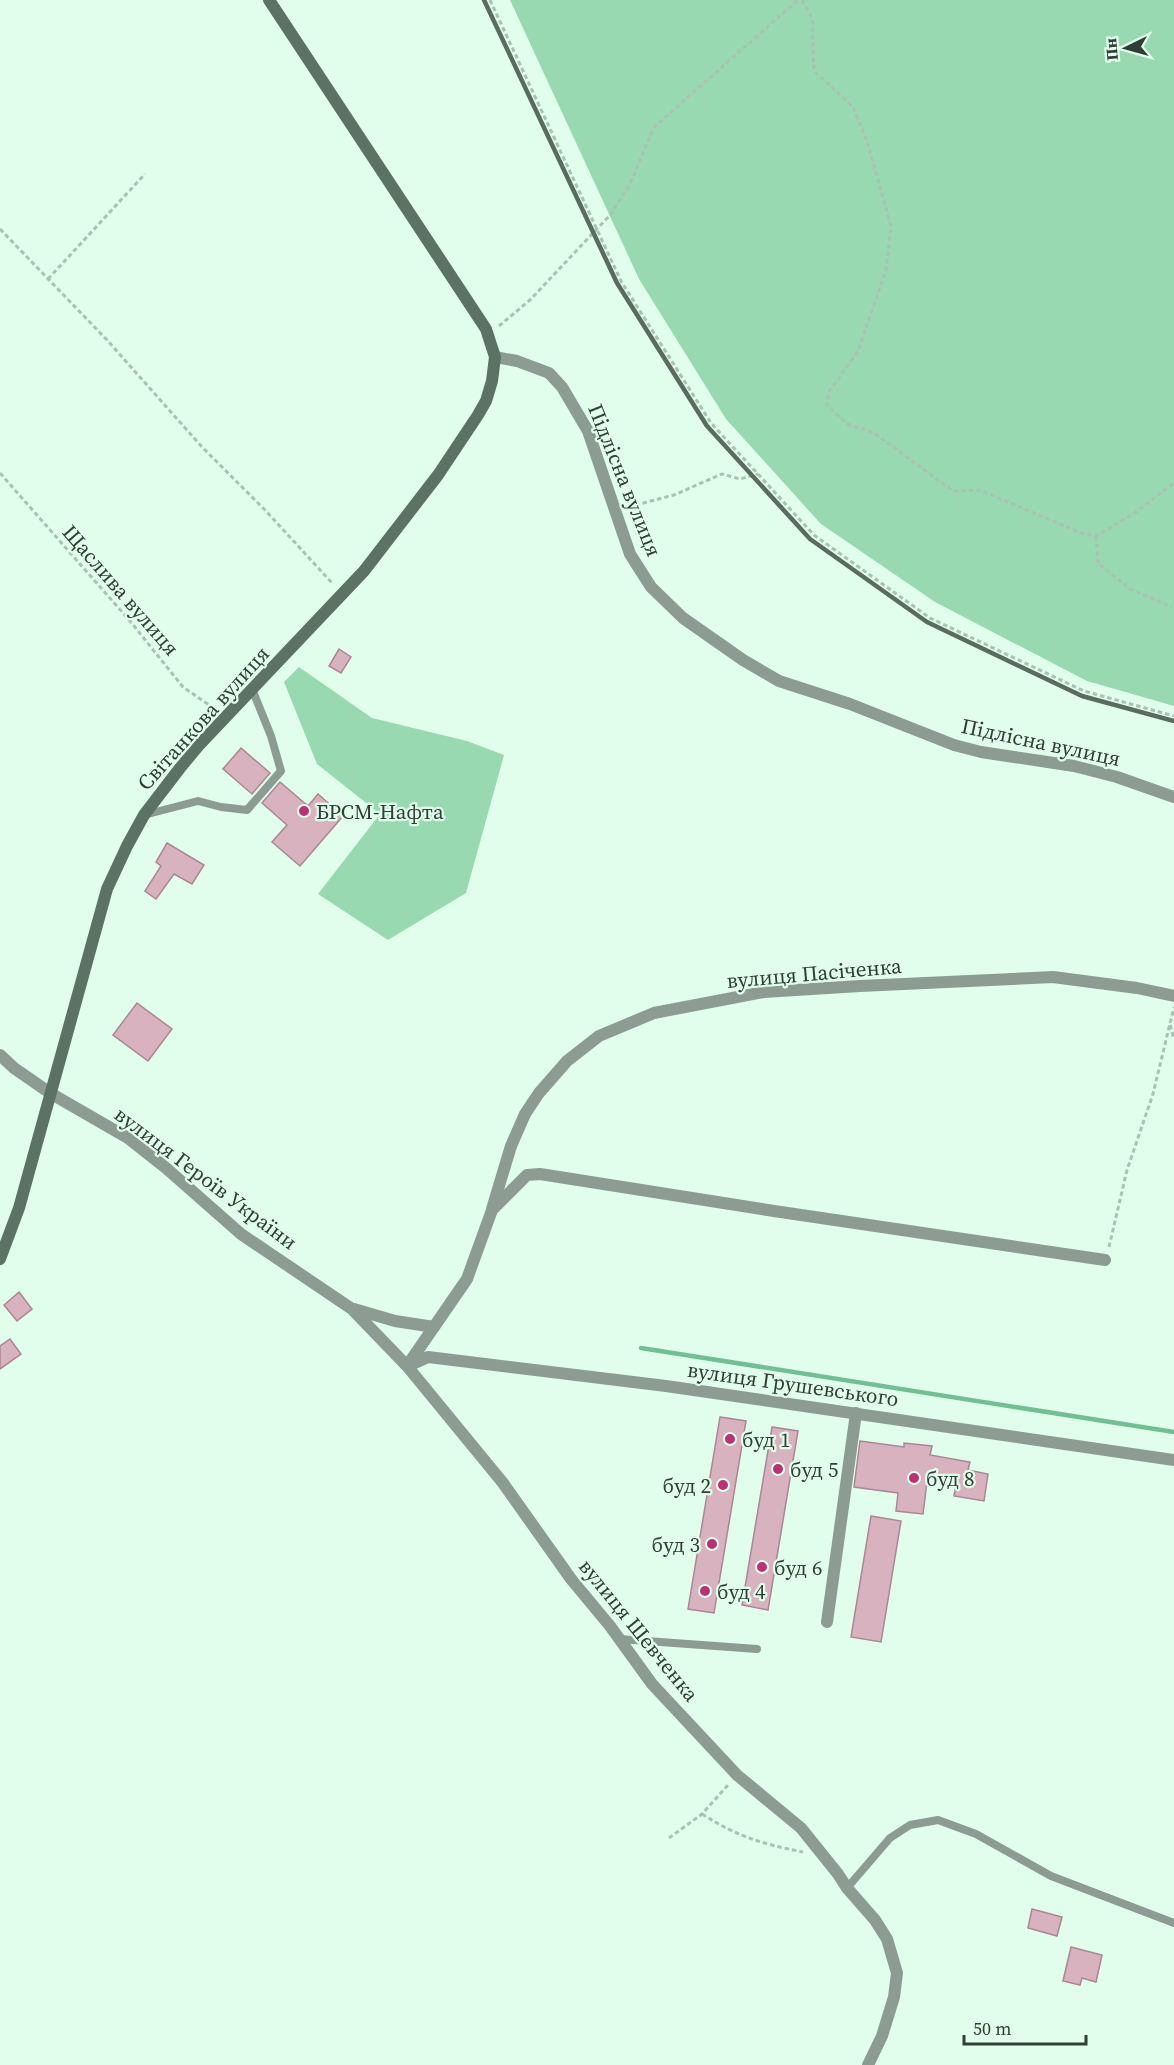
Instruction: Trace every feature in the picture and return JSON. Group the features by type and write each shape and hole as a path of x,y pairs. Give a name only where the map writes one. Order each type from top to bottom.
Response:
{"main road":[{"path":"269,0 469,302 488,335 495,357"},
{"name":"Світанкова вулиця","path":"0,1259 19,1208 107,889 144,815 200,744 364,571 426,491 486,400 492,381 495,357"}],"street":[{"name":"Підлісна вулиця","path":"495,357 517,361 549,373 562,387 588,431 630,554 651,587 684,618 743,660 779,681 850,704 954,745 981,752 1074,766 1117,777 1174,797"},
{"name":"вулиця Пасіченка","path":"406,1366 467,1280 492,1210 497,1188 525,1114 539,1093 567,1061 599,1036 654,1013 764,992 1053,977 1137,988 1174,996"},
{"name":"вулиця Героїв України","path":"0,1055 14,1068 50,1093 128,1138 241,1234 352,1308 406,1366"},
{"name":"вулиця Пасіченка","path":"492,1210 527,1175 540,1174 1105,1260"},
{"path":"352,1308 395,1320 434,1327"},
{"name":"вулиця Грушевського","path":"406,1366 428,1357 666,1386 1174,1460"},
{"name":"вулиця Шевченка","path":"406,1366 503,1483 571,1579 652,1684 737,1775 801,1828 875,1920 887,1939 897,1973 894,1997 882,2036 868,2065"},
{"path":"827,1622 856,1413"}],"lane":[{"path":"144,815 198,801 247,810 281,771 271,736 252,689"},
{"path":"619,1639 757,1649"},
{"path":"847,1888 890,1838 910,1825 938,1820 976,1834 1052,1876 1174,1923"}],"path":[{"path":"490,0 621,281 711,423 814,535 930,618 1084,691 1174,716"},
{"path":"488,335 530,300 610,214 630,184 654,127 800,0 812,18 814,71 853,107 867,141 891,226 886,270 858,351 829,392 827,405 847,424 874,434 953,491 980,490 1082,533 1096,536 1132,515 1174,483"},
{"path":"48,279 145,174"},
{"path":"0,228 107,340 202,447 265,510 343,594"},
{"name":"Щаслива вулиця","path":"0,473 130,621 183,687 226,717"},
{"path":"615,510 674,495 722,474 740,479 758,474"},
{"path":"1096,536 1098,563 1130,589 1172,607"},
{"path":"1105,1260 1127,1170 1152,1094 1174,1006"},
{"path":"1170,1023 1174,1039"},
{"path":"669,1839 702,1814 737,1775"},
{"path":"702,1814 728,1831 755,1842 806,1853 818,1850"}],"green space":[{"path":"510,0 1174,0 1174,706 1087,681 935,602 821,524 726,419 639,279"},
{"path":"299,667 372,718 467,741 504,755 466,893 388,940 318,894 380,814 317,764 284,682"}],"building":[{"path":"339,649 351,657 341,673 329,666"},
{"path":"241,748 270,773 252,794 223,769"},
{"name":"БРСМ-Нафта","path":"280,782 308,806 318,794 343,816 300,866 272,842 287,825 262,803"},
{"path":"167,843 204,865 192,884 174,874 156,899 145,891 161,866 156,862"},
{"path":"137,1003 172,1029 148,1061 113,1035"},
{"path":"19,1292 32,1309 17,1321 4,1305"},
{"path":"10,1339 21,1354 0,1369 0,1346"},
{"path":"720,1417 746,1421 714,1613 688,1609"},
{"path":"772,1427 798,1431 768,1610 742,1605"},
{"path":"860,1441 904,1447 904,1443 932,1446 930,1455 970,1462 968,1470 988,1474 984,1501 954,1496 957,1479 928,1474 923,1514 896,1511 898,1493 854,1487"},
{"path":"871,1516 901,1521 881,1642 851,1637"},
{"path":"1032,1909 1062,1917 1057,1936 1028,1928"},
{"path":"1071,1947 1102,1955 1096,1982 1082,1978 1080,1985 1063,1981"}],"waterway":[{"path":"641,1348 1174,1432"}],"railway":[{"path":"484,0 617,283 707,426 810,539 927,622 1082,696 1174,721"}],"place":[{"name":"БРСМ-Нафта","path":"304,811"},
{"name":"буд 1","path":"730,1439"},
{"name":"буд 5","path":"778,1469"},
{"name":"буд 8","path":"914,1478"},
{"name":"буд 2","path":"723,1485"},
{"name":"буд 3","path":"712,1544"},
{"name":"буд 6","path":"762,1567"},
{"name":"буд 4","path":"705,1591"}]}
